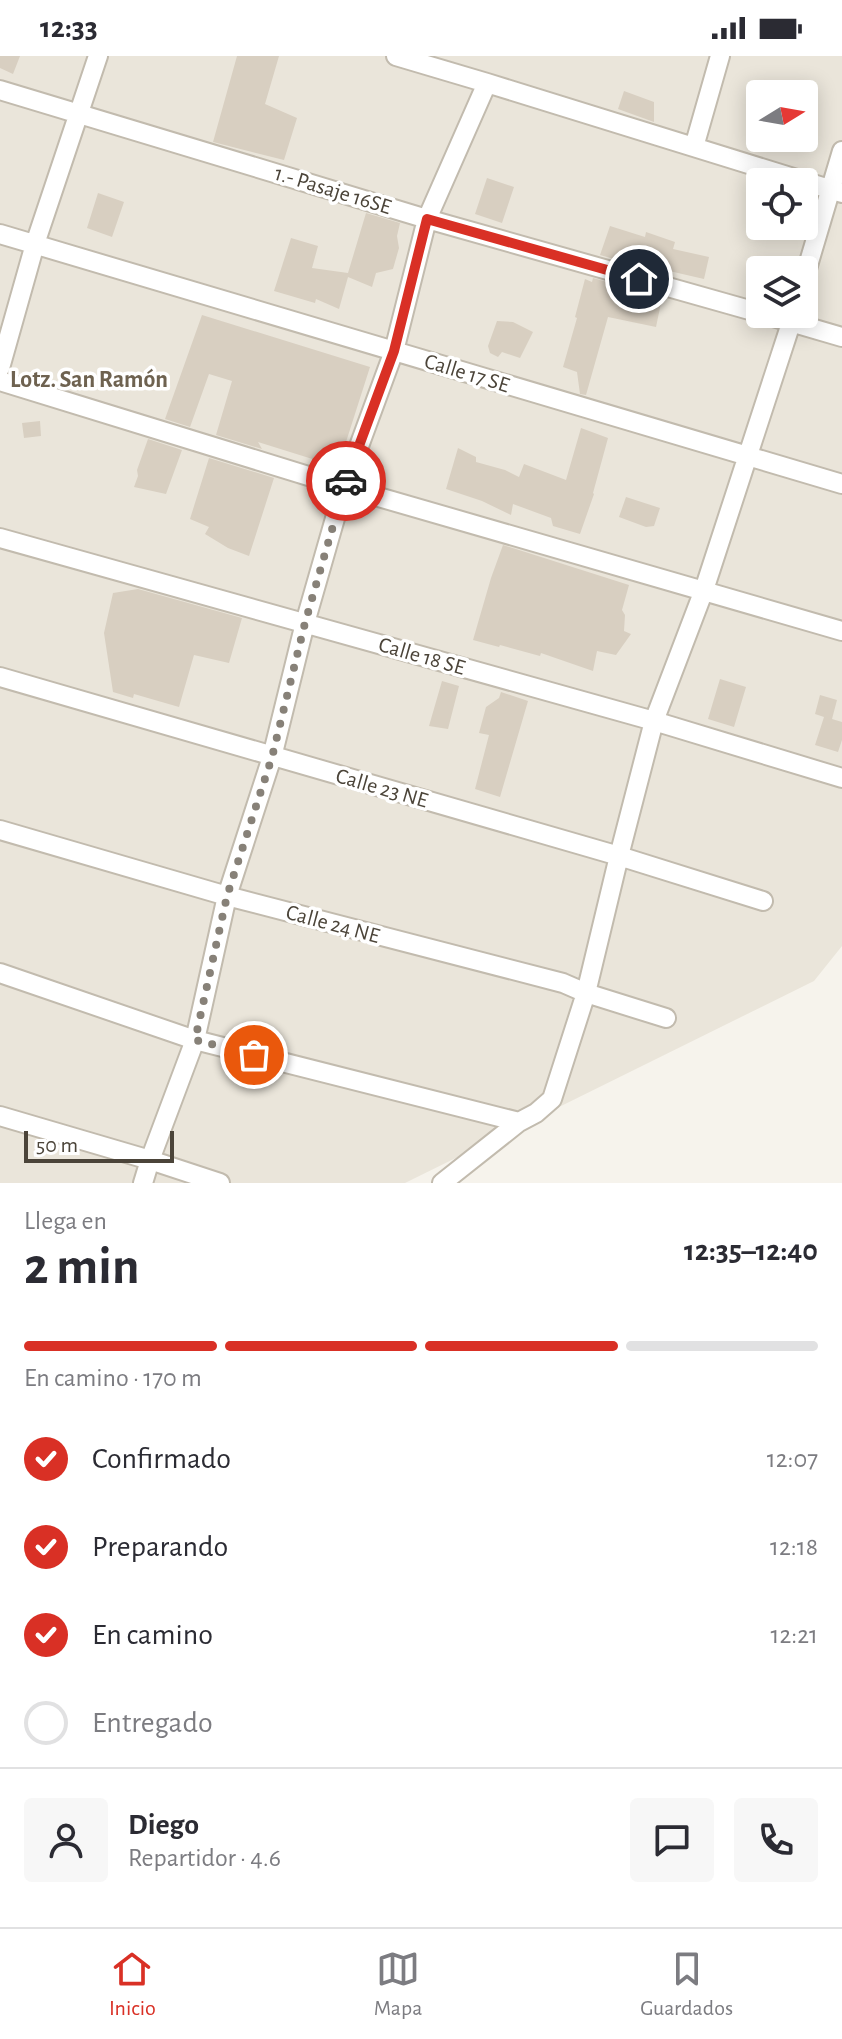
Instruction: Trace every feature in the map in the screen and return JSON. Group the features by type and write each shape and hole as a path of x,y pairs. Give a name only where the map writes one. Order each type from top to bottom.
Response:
{"street":[{"path":"0,368 35,244 98,56"},
{"path":"396,56 836,191"},
{"path":"694,147 720,56"},
{"path":"143,1183 195,1040 227,896 272,757 305,623 344,487 394,351 427,219 487,83"},
{"name":"1.- Pasaje 16SE","path":"0,90 427,219 746,309"},
{"path":"812,256 836,191 842,151"},
{"name":"Calle 17 SE","path":"0,234 842,484"},
{"path":"442,1183 552,1099 586,993 654,721 704,590 789,328"},
{"name":"1.- Pasaje 16SE","path":"818,328 842,337"},
{"path":"0,381 344,487 842,631"},
{"name":"Calle 18 SE","path":"0,538 654,721 842,778"},
{"name":"Calle 23 NE","path":"0,677 619,856 763,901"},
{"name":"Calle 24 NE","path":"0,830 227,896 563,983 666,1018"},
{"path":"0,973 195,1040 519,1122"},
{"path":"0,1116 220,1183"}],"shaded area":[{"path":"0,56 842,56 842,946 814,981 405,1183 0,1183"}],"building":[{"path":"0,56 20,56 13,74 0,68"},
{"path":"237,56 279,56 265,104 297,118 284,160 213,142"},
{"path":"624,91 654,102 654,122 618,109"},
{"path":"487,178 514,187 502,223 475,214"},
{"path":"98,193 124,202 112,237 87,228"},
{"path":"366,213 400,223 397,236 399,248 393,269 376,273 372,287 348,277 339,309 316,299 315,303 274,291 291,238 318,246 312,268 348,273"},
{"path":"610,226 645,237 646,232 675,242 673,249 709,257 704,279 665,270 664,273 600,255"},
{"path":"593,278 656,296 654,302 661,303 656,327 608,317 586,395 580,394 577,372 563,367 585,279 592,282"},
{"path":"202,315 370,367 338,467 258,442 262,449 216,435 232,381 209,374 190,427 165,419"},
{"path":"497,321 513,322 533,332 520,358 502,352 498,357 490,353 488,346"},
{"path":"40,421 41,436 24,438 22,423"},
{"path":"581,428 608,438 580,534 553,526 551,518 513,504 511,515 446,489 458,448 476,457 476,462 519,477 524,464 566,480"},
{"path":"148,439 182,450 166,494 134,487"},
{"path":"209,458 274,478 249,556 205,534 209,527 190,519"},
{"path":"626,497 660,508 654,526 646,527 619,517"},
{"path":"503,545 629,585 622,610 625,615 624,631 631,634 616,655 597,651 593,671 541,653 540,656 473,640"},
{"path":"138,589 242,618 229,663 194,655 179,707 134,694 133,698 113,692 104,633 113,593"},
{"path":"720,679 746,687 734,727 708,719"},
{"path":"442,681 459,686 448,729 429,726"},
{"path":"501,692 528,701 500,797 475,789 489,735 479,733 486,707 499,698"},
{"path":"820,695 837,700 832,719 842,722 838,752 815,745 824,717 815,714"}],"way so far":[{"path":"254,1055 195,1040 227,896 272,757 305,623 346,481"}],"district":[{"name":"Lotz. San Ramón","path":"89,380"}],"route":[{"path":"346,481 394,351 427,219 639,279"}]}
